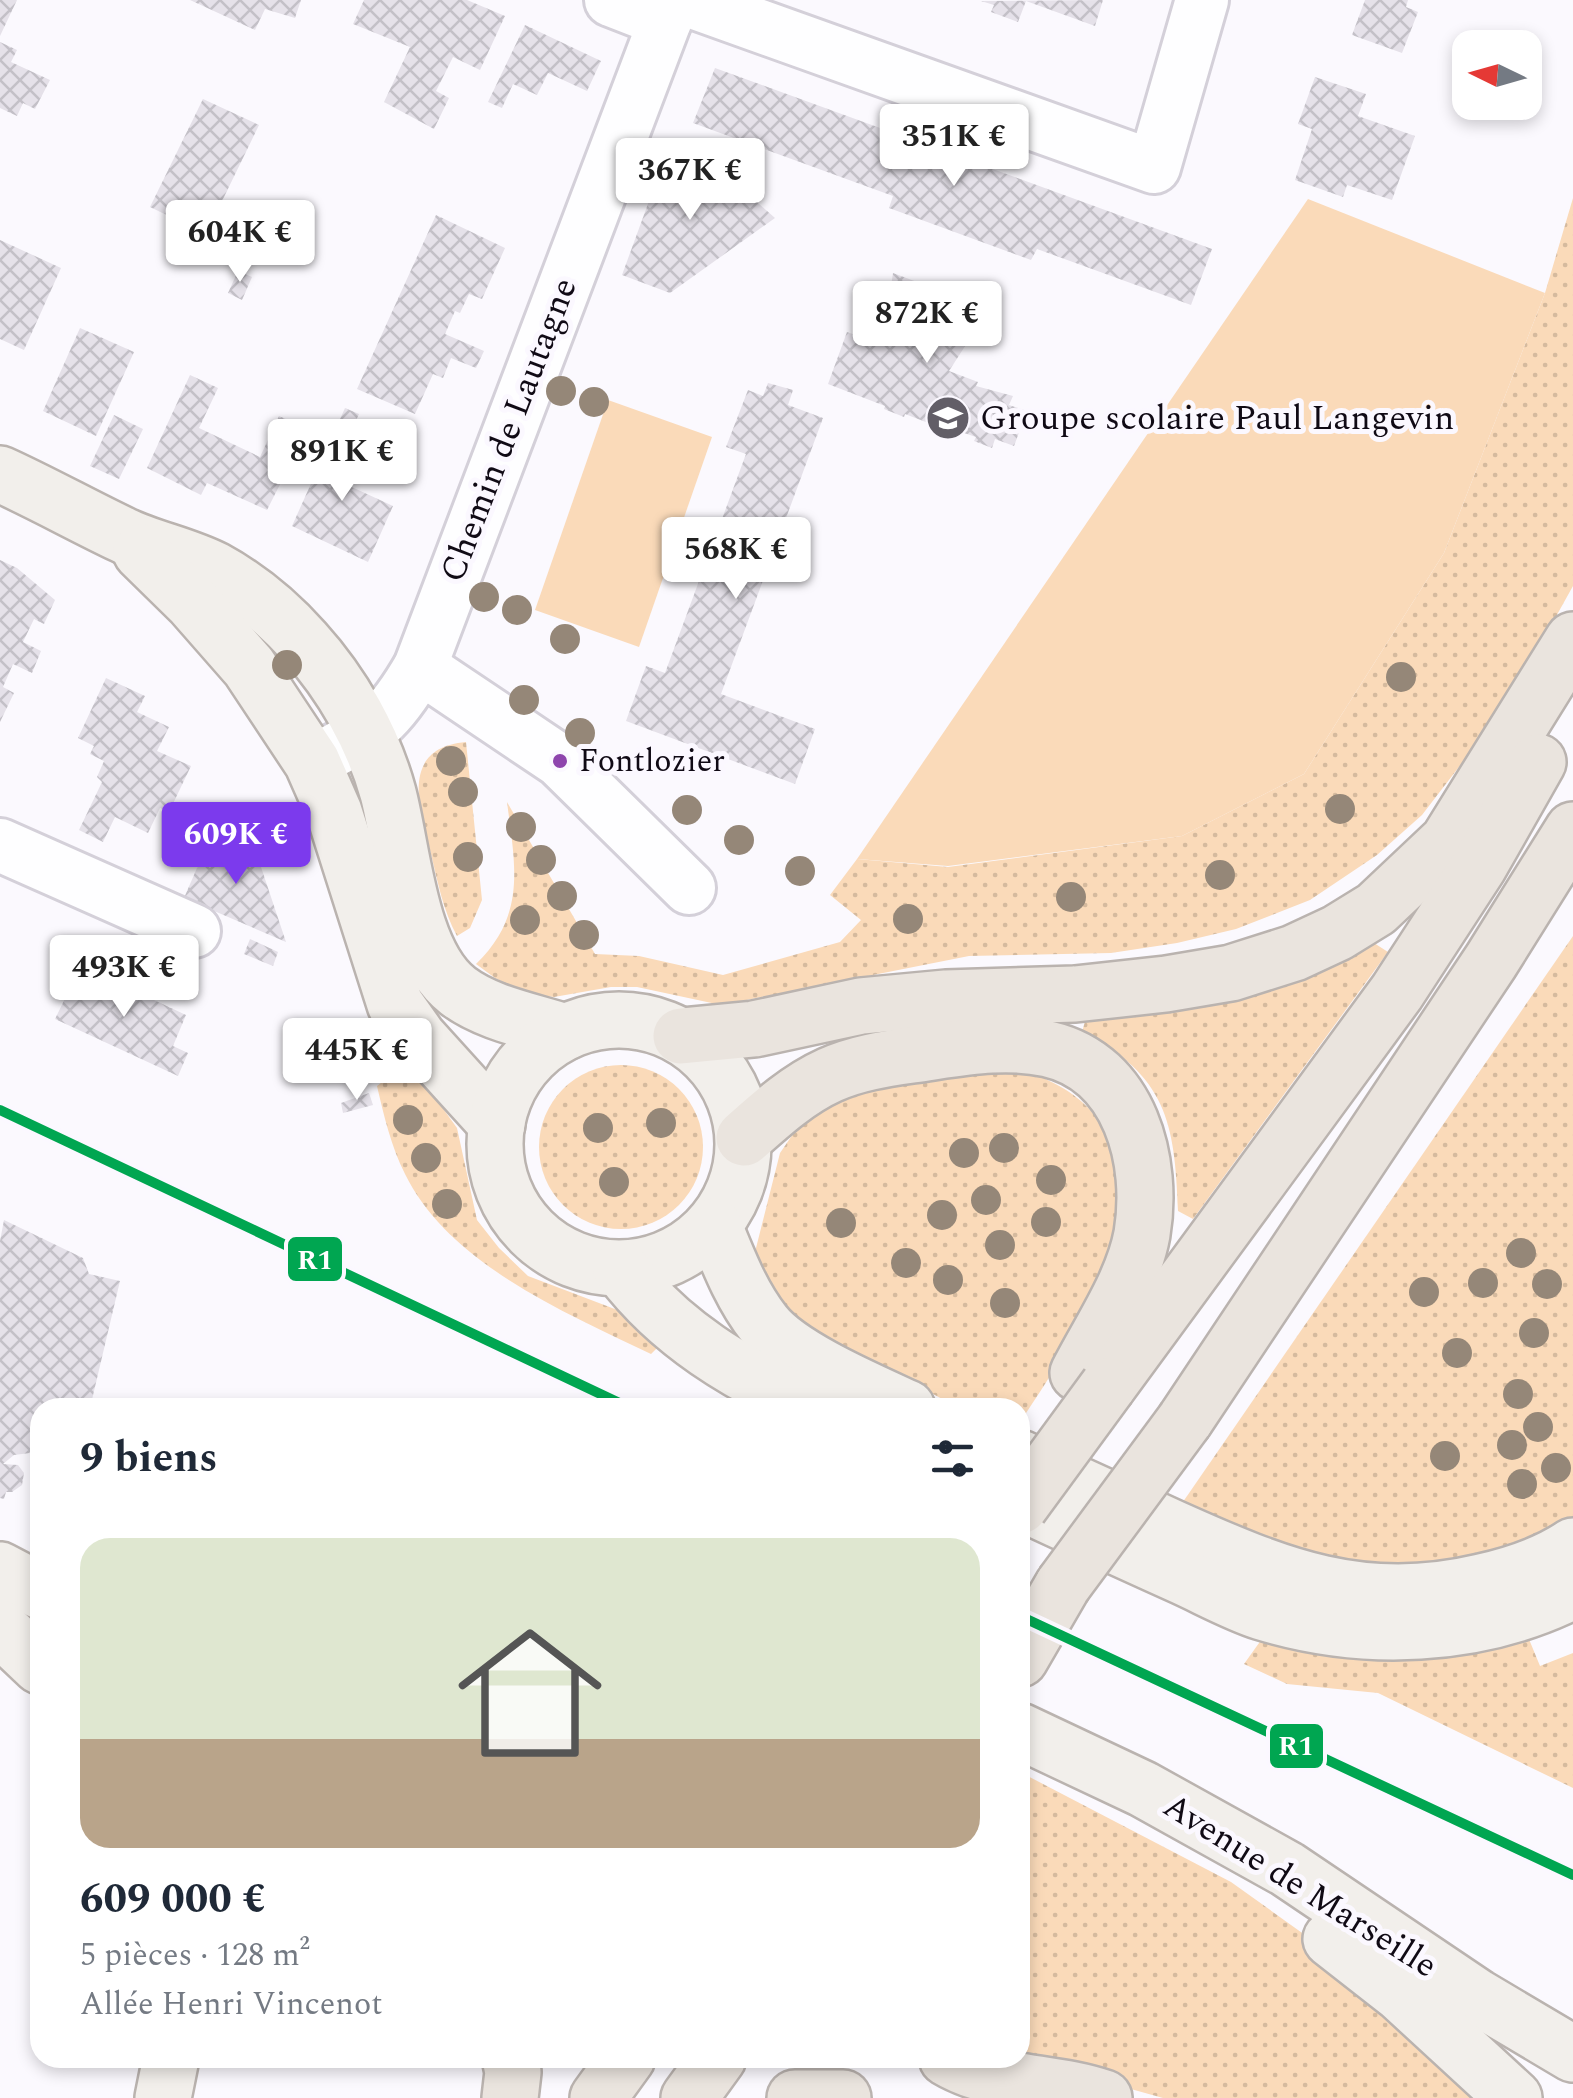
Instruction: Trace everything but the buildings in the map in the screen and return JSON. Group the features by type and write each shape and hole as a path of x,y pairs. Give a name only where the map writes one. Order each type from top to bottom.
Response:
{"highway":[{"path":"681,1036 754,1029 861,1006 946,998 1075,994 1166,984 1231,973 1294,953 1376,909 1448,841 1573,640"},
{"path":"1030,1475 1093,1380 1396,992 1527,785 1573,692"},
{"path":"1030,1630 1185,1420 1491,961 1573,830"},
{"path":"1338,1191 1510,968 1573,878"},
{"path":"744,1138 798,1092 858,1064 1004,1044 1050,1050 1085,1067 1117,1096 1136,1132 1146,1169 1141,1239 1093,1380 1030,1487"},
{"path":"1030,1641 1063,1585"},
{"path":"510,2098 512,2068"},
{"path":"598,2098 620,2068"},
{"path":"689,2098 711,2068"},
{"path":"970,2068 1104,2098"},
{"path":"795,2098 843,2098"}],"main road":[{"path":"0,474 124,536 214,570 264,603 304,642 342,690 366,734 388,791 420,934 441,970 456,990 481,1004 565,1032"},
{"path":"124,536 192,602 248,668 312,762 334,812 395,1004 419,1038 496,1124"},
{"path":"593,1022 653,1024 681,1036 706,1055 725,1079 738,1107 744,1138 741,1169 731,1200 714,1226 687,1249 655,1264 621,1270 584,1264 552,1250 524,1226 506,1195 496,1160 496,1124 509,1086 533,1055 565,1032 593,1022"},
{"path":"714,1226 740,1287 766,1327 800,1354 887,1398"},
{"path":"621,1270 641,1296 712,1356 793,1398"},
{"path":"1030,1463 1260,1567 1320,1584 1380,1592 1439,1592 1510,1575 1573,1546"},
{"path":"1030,1508 1259,1611 1321,1627 1388,1632 1445,1630 1501,1619 1573,1591"},
{"path":"0,1570 30,1586"},
{"path":"0,1628 30,1656"},
{"name":"Avenue de Marseille","path":"1030,1736 1143,1789 1286,1869 1477,1998 1573,2054"},
{"name":"Avenue de Marseille","path":"1030,1759 1132,1807 1236,1865 1400,1993 1514,2098"},
{"path":"163,2098 169,2068"}],"street":[{"path":"611,0 675,7 1154,168 1202,0"},
{"name":"Chemin de Lautagne","path":"312,762 378,726 400,702 420,667 675,7"},
{"path":"420,667 560,761 689,888"},
{"path":"0,845 194,931"}],"shaded area":[{"path":"1573,198 1573,586 1529,665 1482,737 1422,815 1377,855 1310,900 1236,929 1177,943 1111,953 969,956 721,1005 637,987 611,987 554,997 528,994 476,964 503,927 514,888 507,802 595,954 639,956 723,975 840,942 861,920 830,895 857,859 948,867 1182,836 1304,774 1444,553 1545,293"},
{"path":"1308,199 1545,293 1444,553 1304,774 1182,836 948,866 857,859"},
{"path":"608,400 712,437 639,647 535,610"},
{"path":"466,742 482,900 470,928 457,936 422,819 419,784 422,768 430,756"},
{"path":"1573,936 1573,1532 1528,1553 1364,1574 1176,1512"},
{"path":"1374,943 1388,952 1193,1219 1178,1211 1174,1152 1160,1104 1132,1066 1082,1032 1088,1011 1270,985"},
{"path":"621,1065 652,1071 679,1089 697,1116 703,1147 697,1178 679,1205 652,1223 621,1229 590,1223 563,1205 545,1178 539,1147 545,1116 563,1089 590,1071"},
{"path":"403,1066 434,1096 457,1128 477,1220 499,1248 528,1276 620,1311 660,1345 651,1354 513,1282 480,1260 425,1206 396,1153 377,1086"},
{"path":"1022,1069 1069,1092 1085,1105 1113,1147 1120,1186 1116,1228 1103,1271 1085,1314 1030,1407 1030,1398 940,1398 789,1316 764,1289 755,1252 780,1153 804,1118 833,1100 919,1074"},
{"path":"1524,1627 1540,1666 1573,1653 1573,1788 1378,1693 1287,1684 1244,1664 1269,1629"},
{"path":"1030,1777 1231,1882 1326,1950 1495,2098 1163,2098 1030,2061"}],"transit line":[{"name":"R1","path":"0,1110 609,1398"},
{"name":"R1","path":"1030,1621 1573,1875"}],"place":[{"name":"Groupe scolaire Paul Langevin","path":"948,418"},
{"name":"Fontlozier","path":"560,761"}]}
